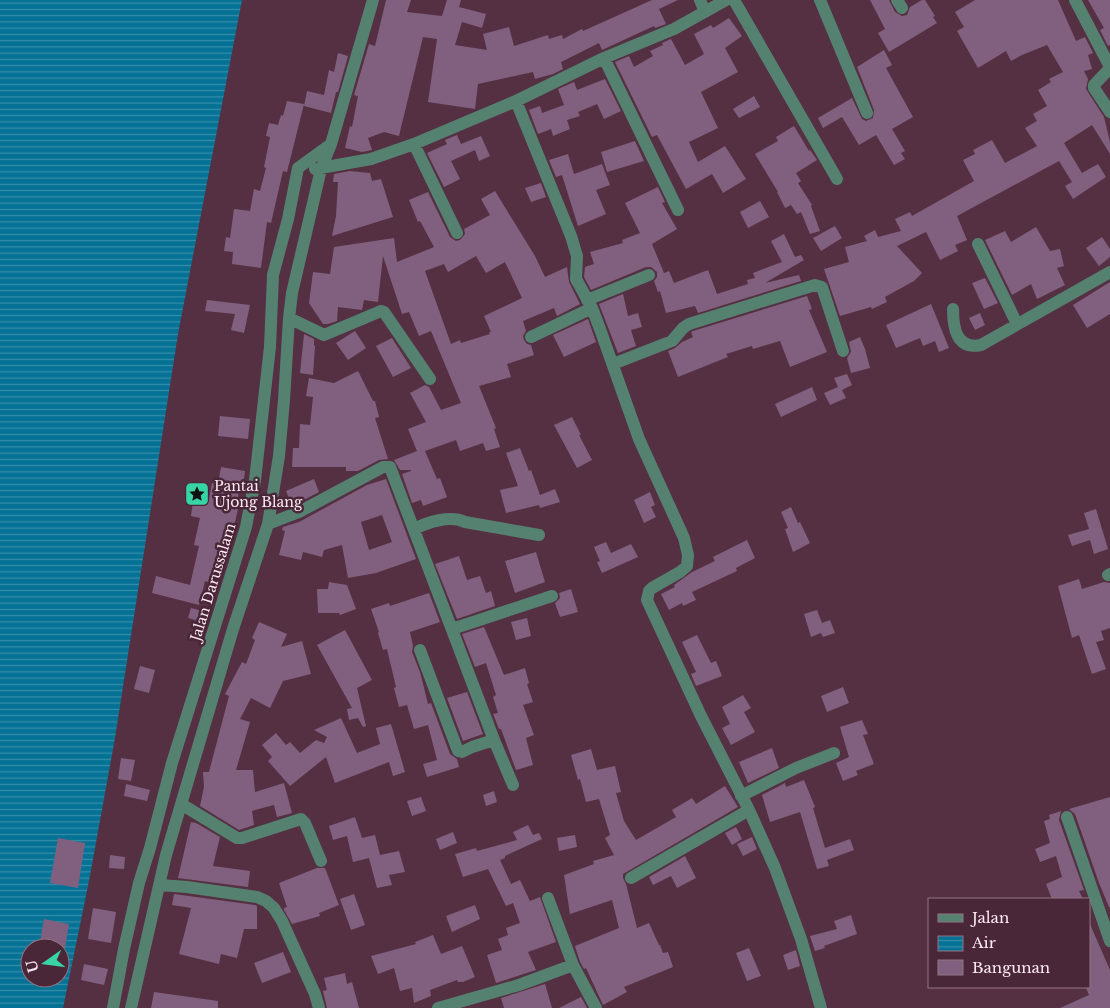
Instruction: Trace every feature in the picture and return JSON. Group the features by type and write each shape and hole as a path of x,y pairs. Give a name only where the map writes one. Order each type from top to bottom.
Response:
{"street":[{"path":"131,1008 166,855 180,804 233,629 268,524 280,446 292,293 321,169 331,144 373,0"},
{"path":"700,0 706,12"},
{"path":"298,168 321,169 372,159 414,144 516,101 604,58 674,30 726,0"},
{"path":"734,0 837,179"},
{"path":"820,0 868,113"},
{"path":"1075,0 1110,67 1094,85 1094,88 1110,112"},
{"path":"604,58 678,210"},
{"path":"516,101 571,236 577,256 576,279 589,304 613,364 639,439 684,538 688,555 687,566 652,588 647,600 701,716 749,810 775,868 801,939 821,1008"},
{"path":"298,168 331,144"},
{"path":"414,144 457,233"},
{"name":"Jalan Darussalam","path":"113,1008 139,883 172,763 246,527 255,480 270,347 273,275 288,218 298,168"},
{"path":"978,244 1017,324"},
{"path":"953,309 954,328 957,336 974,346 981,345 1110,272"},
{"path":"531,337 589,304 649,275"},
{"path":"613,364 672,341 689,324 820,285 843,351"},
{"path":"289,318 324,335 381,311 384,312 430,379"},
{"path":"268,524 299,512 383,467 388,466 393,471 494,740 514,785"},
{"path":"414,529 436,521 460,520 540,535"},
{"path":"452,629 552,596"},
{"path":"420,650 458,751 462,752 494,740"},
{"path":"741,796 796,768 834,753"},
{"path":"180,804 237,838 301,819 305,823 321,861"},
{"path":"631,878 749,810"},
{"path":"1067,817 1110,941"},
{"path":"160,885 257,897 266,901 274,908 282,920 315,994 319,1008"},
{"path":"548,898 573,965 596,1008"},
{"path":"438,1008 519,985 573,965"}],"water":[{"path":"0,0 242,0 178,334 115,738 70,974 70,938 20,938 20,988 67,988 63,1008 0,1008"}],"building":[{"path":"386,0 411,0 407,12 442,16 447,0 461,0 459,7 486,14 482,28 462,22 455,45 487,50 483,34 509,27 514,46 548,35 549,39 562,35 563,39 582,29 583,31 652,0 678,0 659,9 666,24 655,28 654,26 602,50 599,43 561,62 563,69 553,74 535,79 533,72 478,84 475,109 428,102 437,39 423,37 399,136 384,132 368,138 372,150 362,152 345,148 350,126 352,127 358,96 354,95 369,44 375,46"},
{"path":"870,0 889,0 895,12 902,16 907,15 910,7 925,0 937,23 889,52 878,33 885,29"},
{"path":"975,0 1058,0 1076,41 1085,37 1093,53 1088,55 1092,69 1084,71 1088,79 1086,89 1104,117 1110,142 1110,154 1092,125 1064,143 1082,173 1098,164 1106,177 1073,199 1065,186 1072,182 1059,161 957,216 967,240 955,245 958,251 940,260 926,232 897,246 922,273 914,281 885,297 887,302 872,309 871,307 840,316 824,269 849,262 845,247 867,241 864,236 875,230 878,237 901,231 895,219 910,212 912,216 974,181 963,160 975,154 973,150 992,140 1005,163 1037,146 1025,128 1037,121 1033,114 1047,106 1038,90 1051,82 1049,79 1063,72 1047,45 1011,61 1006,51 978,68 957,31 964,27 955,12"},
{"path":"1088,0 1110,0 1110,45 1108,46 1100,30 1104,28"},
{"path":"729,18 742,36 725,48 738,72 701,92 718,128 689,142 698,162 725,146 746,179 723,193 712,174 686,189 657,135 652,137 615,62 629,56 634,67 653,56 650,51 671,39 685,65 704,54 694,34 711,25 713,28"},
{"path":"884,50 892,65 886,68 913,117 892,129 905,151 901,153 905,159 894,165 876,135 859,145 842,117 823,128 818,118 852,98 862,119 866,121 873,118 874,110 857,67"},
{"path":"338,53 348,56 331,113 304,106 307,91 324,95 329,70 334,72"},
{"path":"605,79 621,111 604,119 597,104 578,112 580,116 567,120 570,129 553,136 551,129 538,134 529,110 540,106 542,113 564,105 558,89 574,82 577,90"},
{"path":"754,96 760,107 739,118 733,109"},
{"path":"287,101 304,104 287,172 283,171 271,223 267,222 261,268 232,264 233,252 224,251 226,237 230,238 234,209 250,211 254,189 260,191 266,168 264,167 270,137 266,136 269,123 278,125 281,115 283,116"},
{"path":"794,126 809,151 817,160 796,173 801,181 798,183 812,205 820,231 810,234 801,212 797,214 791,205 785,208 778,192 755,154 778,141 776,137"},
{"path":"457,135 461,144 481,136 490,156 479,161 475,150 451,161 460,179 444,187 427,153 447,144 445,140"},
{"path":"635,141 644,161 607,172 601,152"},
{"path":"568,154 574,174 602,164 610,185 596,190 606,214 578,226 562,175 556,177 549,160"},
{"path":"350,171 370,173 372,181 381,179 393,217 332,236 336,216 338,182 333,182 334,174"},
{"path":"541,183 546,197 531,202 525,188"},
{"path":"658,187 665,202 662,203 677,229 652,244 664,273 669,271 674,283 708,270 717,294 748,284 747,280 755,278 753,273 782,262 771,241 784,234 795,257 801,255 804,260 765,283 799,275 801,281 698,313 695,306 666,313 660,291 658,292 654,281 657,277 657,272 651,267 646,267 591,290 584,277 585,267 594,264 590,252 623,243 622,240 640,233 625,203"},
{"path":"495,191 535,256 545,277 567,267 569,282 580,304 557,316 554,308 523,321 526,331 523,336 524,340 527,344 531,345 534,355 507,364 511,377 479,386 496,428 494,429 500,447 486,451 483,443 460,451 456,440 425,451 437,479 440,478 447,497 423,506 421,500 412,503 402,474 411,470 400,470 394,460 417,451 408,429 426,422 410,393 425,385 429,387 441,410 461,403 431,331 419,336 409,312 402,314 383,256 378,302 364,300 362,310 338,307 337,321 328,324 323,324 309,303 313,272 330,274 334,247 394,238 397,262 434,247 420,221 418,222 409,200 428,192 450,237 456,241 460,240 465,234 464,229 490,215 481,199","holes":["476,256 486,273 505,262 522,298 484,316 491,332 489,332 490,334 461,343 460,340 451,344 425,271 444,264 448,272"]},
{"path":"760,201 769,217 748,228 740,212"},
{"path":"835,226 842,238 821,251 813,238"},
{"path":"1036,227 1050,251 1060,249 1064,266 1057,268 1065,285 1037,299 1031,284 1012,295 985,240 1005,231 1011,242"},
{"path":"1102,237 1110,249 1110,257 1099,266 1086,248"},
{"path":"985,278 998,303 984,309 972,283"},
{"path":"1110,282 1110,314 1087,328 1073,305"},
{"path":"623,294 628,316 638,313 642,327 631,330 636,346 618,353 599,304"},
{"path":"807,296 812,309 809,310 827,352 790,367 780,341 753,349 752,346 726,354 728,357 678,377 668,351 693,337 691,332"},
{"path":"207,300 250,305 244,333 231,330 235,314 205,311"},
{"path":"931,304 949,348 939,352 935,341 923,346 920,338 896,348 886,325"},
{"path":"980,313 985,325 975,330 969,318"},
{"path":"588,319 596,342 564,357 553,335"},
{"path":"355,331 366,348 348,360 336,343"},
{"path":"304,334 314,339 313,375 300,373"},
{"path":"860,337 870,368 851,373 847,358 851,352 849,342"},
{"path":"392,338 411,368 393,377 376,346"},
{"path":"358,371 373,401 375,401 379,417 375,418 388,459 379,460 358,471 346,471 346,467 292,467 293,448 299,448 300,424 310,425 313,397 306,396 309,378 334,383"},
{"path":"847,374 852,385 842,390 846,398 830,405 824,393 838,387 834,378"},
{"path":"812,387 817,400 781,417 775,404"},
{"path":"220,416 250,419 248,439 218,436"},
{"path":"572,417 592,460 577,468 554,425"},
{"path":"520,448 529,471 531,470 540,495 555,489 560,502 540,508 539,505 506,513 500,490 518,486 506,453"},
{"path":"221,467 245,471 243,485 240,484 236,509 238,509 228,553 224,552 216,584 205,581 199,605 152,593 156,576 190,585 199,546 194,545 200,518 191,516 193,501 208,504 212,483 218,484"},
{"path":"314,479 319,492 292,506 286,491"},
{"path":"386,479 416,559 376,573 348,578 342,545 324,550 322,557 303,552 301,560 279,555 285,531 282,530 283,527 299,522 367,485","holes":["382,515 392,542 369,550 361,522"]},
{"path":"650,492 655,505 651,507 656,517 644,523 634,500"},
{"path":"791,507 810,543 793,552 785,529 788,528 781,512"},
{"path":"1096,509 1108,549 1094,554 1090,540 1072,546 1068,535 1089,529 1084,513"},
{"path":"747,540 755,558 736,568 737,571 692,592 696,600 683,606 682,603 669,610 661,594 675,587 674,585 692,572 715,561 713,557"},
{"path":"606,542 611,553 631,544 638,557 602,573 597,562 600,561 594,547"},
{"path":"536,552 545,582 515,593 505,561"},
{"path":"459,556 467,580 480,576 486,593 491,591 495,606 457,619 435,564"},
{"path":"1079,579 1082,589 1104,582 1110,583 1110,628 1101,631 1104,640 1096,642 1106,669 1092,674 1079,635 1072,638 1058,586"},
{"path":"329,582 347,585 356,609 340,615 339,613 318,613 317,589 328,589"},
{"path":"571,589 578,612 560,617 555,603 560,598 559,593"},
{"path":"429,593 440,622 410,632 413,646 412,652 420,672 428,704 431,703 450,754 457,759 459,767 427,777 423,764 437,760 428,725 414,729 407,705 399,707 387,649 383,650 371,609 389,603 390,606"},
{"path":"191,608 206,612 203,622 188,618"},
{"path":"817,610 822,623 830,620 835,633 823,637 821,633 811,637 804,614"},
{"path":"527,618 531,636 516,640 511,622"},
{"path":"259,622 287,634 281,647 302,641 311,674 283,681 270,708 251,698 240,719 250,722 236,770 253,770 255,792 284,783 292,813 277,817 274,805 255,810 252,811 254,825 239,830 200,806 204,787 203,772 209,772 229,696 225,694 242,662 246,664 255,640 252,638"},
{"path":"484,627 504,675 525,668 529,683 527,684 533,702 523,705 534,735 526,738 533,765 516,770 501,729 499,729 493,714 498,713 493,697 496,695 486,663 475,667 462,634"},
{"path":"345,630 372,680 357,688 366,726 363,727 358,718 349,720 347,709 352,708 317,645"},
{"path":"697,635 711,663 716,661 722,676 696,686 691,674 696,672 682,642"},
{"path":"140,666 155,670 149,693 134,689"},
{"path":"843,687 849,703 827,712 821,696"},
{"path":"467,692 483,734 463,741 447,698"},
{"path":"743,695 751,708 744,712 755,732 731,745 722,728 730,724 722,707"},
{"path":"341,718 357,753 380,744 376,728 391,724 405,772 393,776 389,762 335,783 326,757 290,786 268,761 272,757 262,745 276,733 286,745 290,742 300,753 316,740 324,743 327,737 314,730"},
{"path":"862,720 868,734 863,735 874,764 856,771 858,775 843,781 836,763 849,757 840,727"},
{"path":"772,748 779,768 748,783 739,762"},
{"path":"591,749 597,770 615,766 621,792 616,793 624,821 636,840 676,817 672,810 692,798 696,804 725,786 738,807 623,874 637,928 649,923 663,953 668,952 673,967 624,987 627,992 603,1005 586,968 584,969 580,962 575,946 619,928 612,900 570,914 564,875 594,864 593,861 614,855 605,838 610,835 599,799 586,802 571,755"},
{"path":"121,758 135,760 131,781 118,779"},
{"path":"804,780 815,807 813,808 825,848 850,839 854,850 827,860 829,866 817,869 800,812 770,822 762,795 785,783 786,787"},
{"path":"126,784 150,790 147,801 124,796"},
{"path":"494,791 497,802 486,806 483,795"},
{"path":"421,797 426,811 412,816 407,801"},
{"path":"1110,797 1109,907 1075,814 1069,809"},
{"path":"1061,811 1059,820 1084,890 1079,891 1082,898 1052,898 1046,884 1062,877 1056,856 1040,862 1035,849 1050,843 1044,821 1050,819 1049,815"},
{"path":"355,817 362,838 375,835 380,855 399,851 405,872 389,875 392,885 377,888 369,858 353,862 347,836 333,840 329,826"},
{"path":"191,822 220,837 213,866 250,871 248,887 178,878"},
{"path":"528,825 533,835 539,833 542,839 500,860 511,884 520,880 530,901 540,897 556,942 528,952 536,970 496,983 487,955 502,950 498,939 508,935 506,928 520,923 513,903 506,906 488,869 463,877 455,854 476,848 477,851 517,840 513,832"},
{"path":"736,827 742,839 732,845 725,833"},
{"path":"453,832 457,843 440,850 436,839"},
{"path":"575,835 577,847 559,851 557,838"},
{"path":"752,837 757,849 743,856 737,844"},
{"path":"58,838 85,843 78,888 50,883"},
{"path":"110,855 125,857 124,869 109,868"},
{"path":"685,856 696,878 677,888 671,876 653,885 649,877"},
{"path":"317,868 325,868 339,905 319,913 320,916 292,924 284,910 287,907 279,883"},
{"path":"174,894 255,905 257,906 257,929 244,929 237,958 221,954 219,964 179,954 191,908 172,905"},
{"path":"354,894 365,925 351,930 340,899"},
{"path":"475,905 480,919 452,932 446,916"},
{"path":"93,908 116,912 111,943 88,939"},
{"path":"851,915 857,934 815,951 810,936 837,929 834,921"},
{"path":"44,919 69,924 67,938 41,938"},
{"path":"1090,924 1110,970 1110,1008 1060,1008 1089,995 1086,988 1090,988"},
{"path":"433,935 441,954 462,946 475,977 463,982 458,982 457,980 430,990 431,996 414,1003 412,988 400,991 394,968 378,974 371,956 416,944 415,942"},
{"path":"749,948 761,976 747,981 736,953"},
{"path":"796,950 800,966 788,970 783,955"},
{"path":"283,952 291,972 262,983 254,963"},
{"path":"84,964 108,969 104,985 81,980"},
{"path":"345,973 347,984 352,982 359,1008 327,1008 323,991 327,990 324,978"},
{"path":"545,984 552,1008 504,1008 501,998"},
{"path":"154,992 218,1001 218,1008 151,1008"},
{"path":"581,997 587,1008 559,1008"}],"place":[{"name":"Pantai Ujong Blang","path":"197,494"}]}
